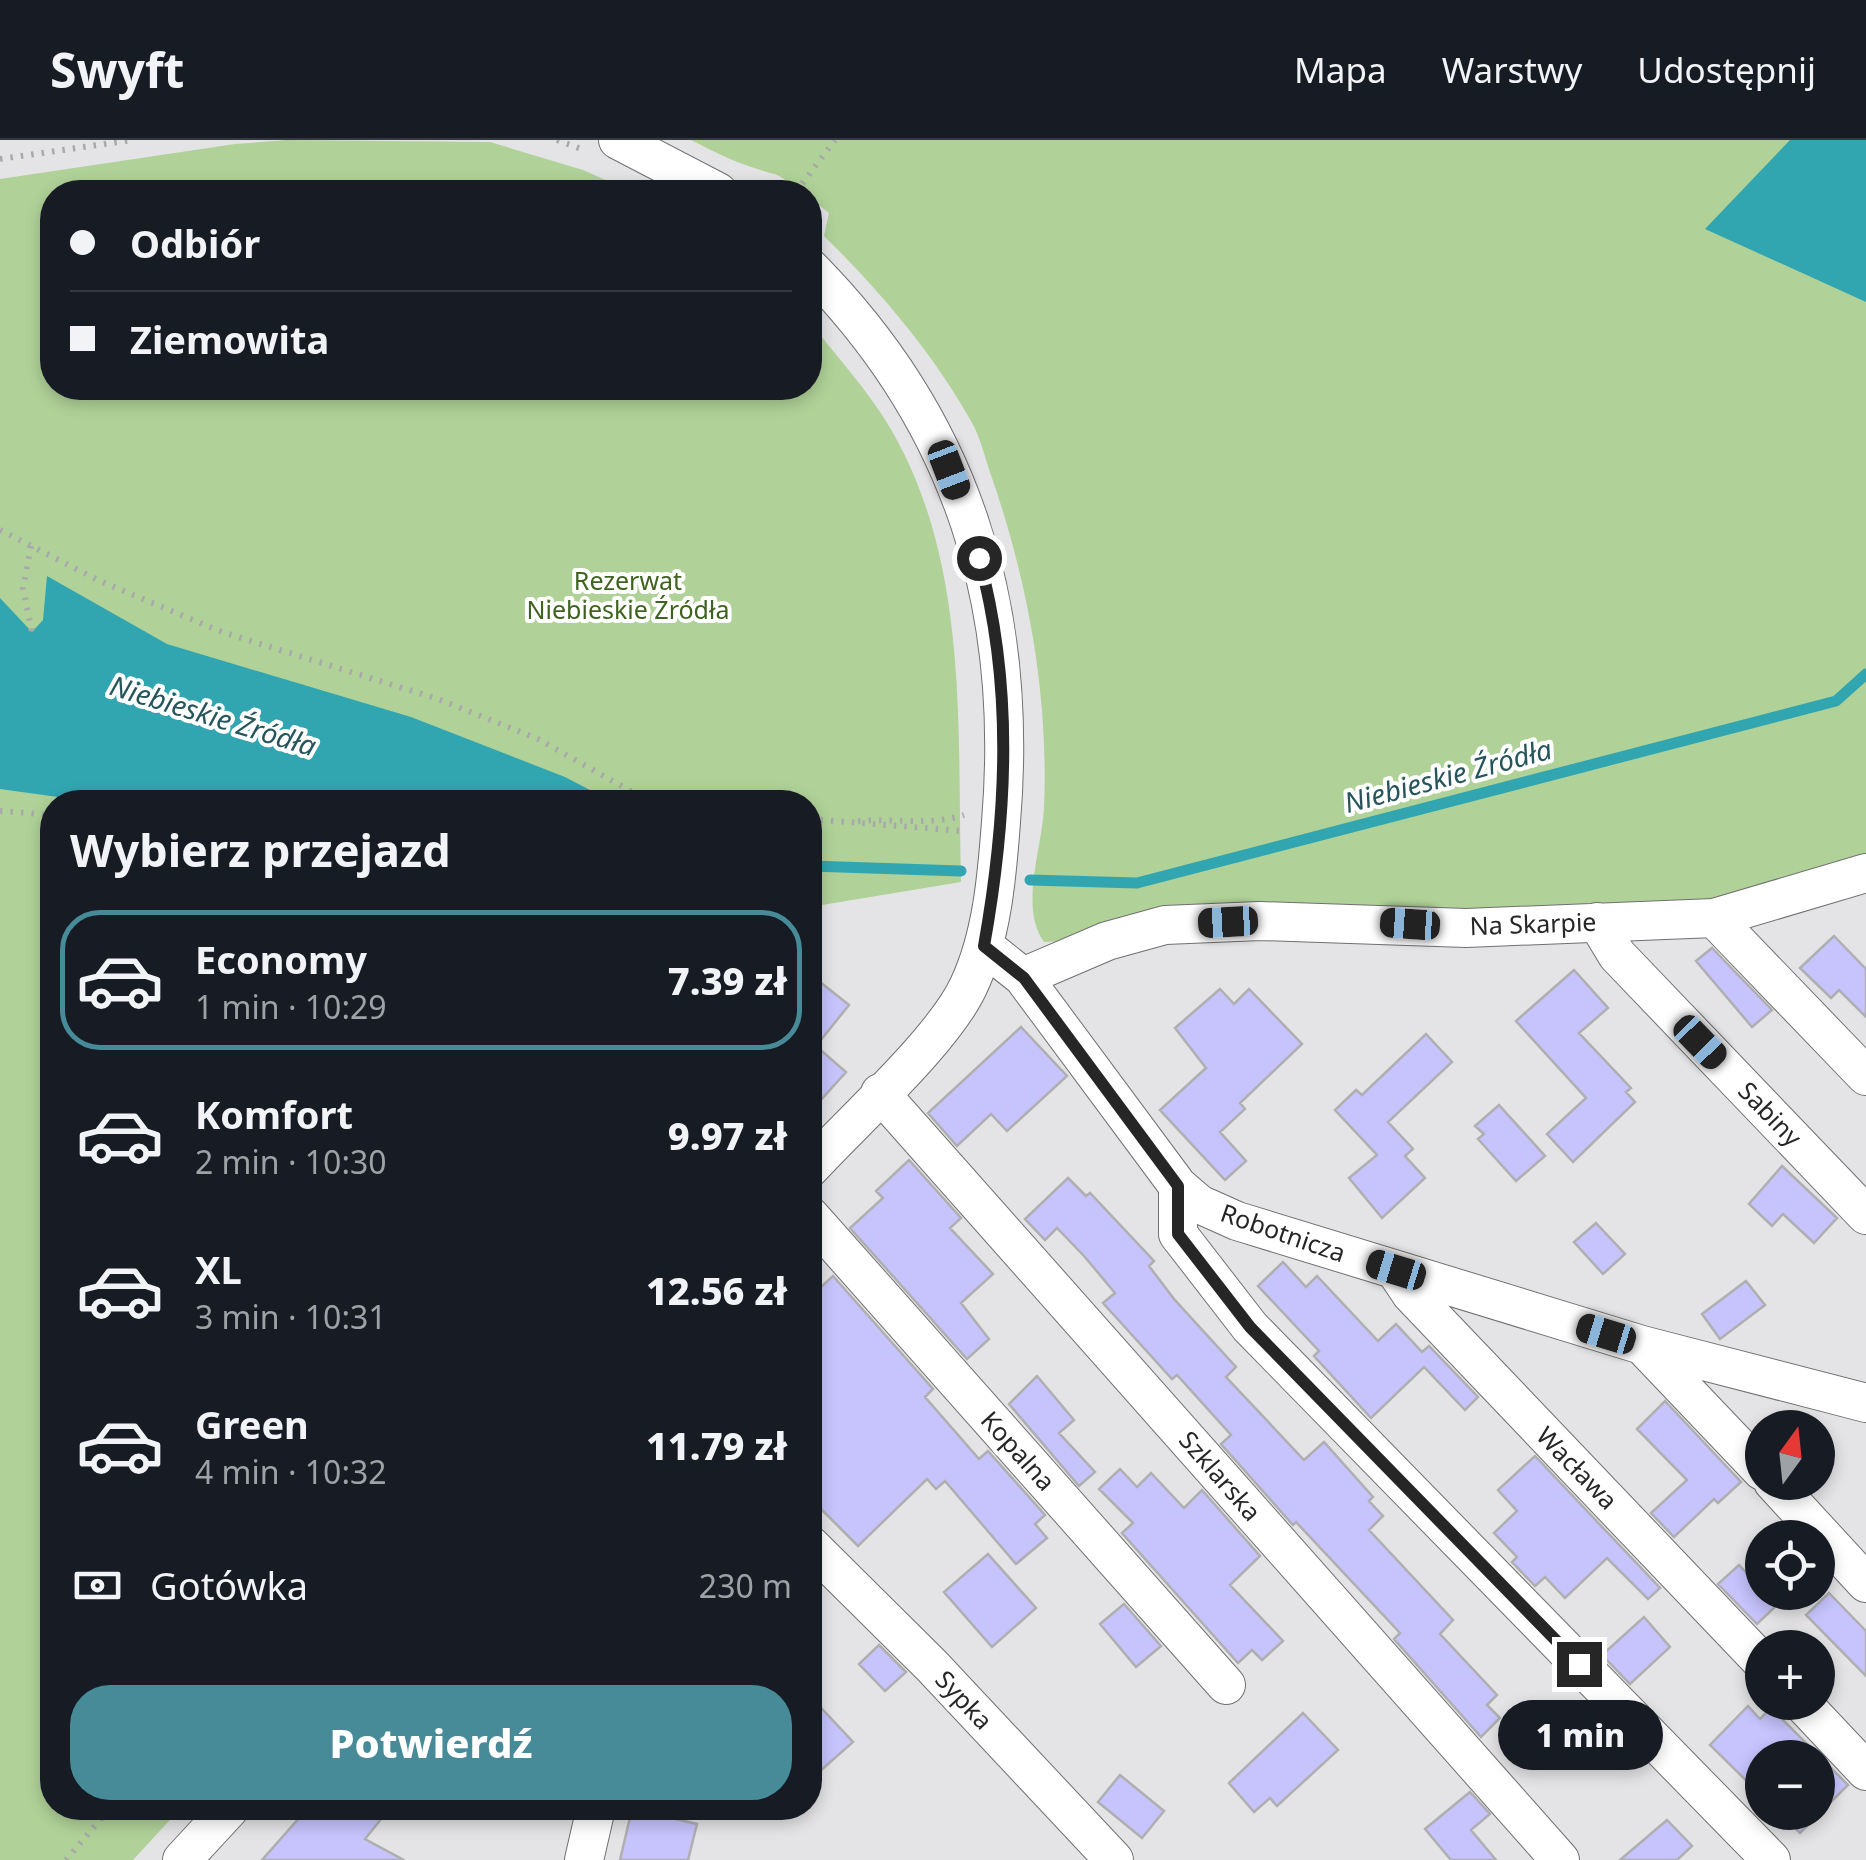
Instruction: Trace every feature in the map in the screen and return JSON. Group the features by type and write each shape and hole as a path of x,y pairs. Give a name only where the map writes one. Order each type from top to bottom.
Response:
{"street":[{"path":"618,140 695,180"},
{"path":"822,281 868,330 919,404 971,526 988,589 999,653 1004,794 984,946 968,987 948,1020 822,1155"},
{"name":"Na Skarpie","path":"1024,978 1108,941 1165,925 1260,921 1466,928 1714,918 1866,872"},
{"path":"1714,918 1866,1076"},
{"name":"Sabiny","path":"1596,922 1618,955 1866,1215"},
{"name":"Robotnicza","path":"984,946 1024,978 1178,1186 1199,1204 1238,1221 1642,1345 1866,1404"},
{"name":"Szklarska","path":"880,1093 1560,1860"},
{"path":"1178,1186 1178,1234 1250,1327 1771,1860"},
{"name":"Kopalna","path":"822,1230 1226,1685"},
{"name":"Wacława","path":"1396,1270 1411,1294 1745,1644"},
{"path":"1642,1345 1745,1453"},
{"path":"1790,1500 1866,1583"},
{"name":"Sypka","path":"822,1557 932,1666 1114,1860"},
{"path":"1818,1720 1866,1770"},
{"path":"182,1860 219,1820"},
{"path":"584,1860 593,1820"}],"path":[{"path":"0,159 132,140"},
{"path":"557,140 566,143"},
{"path":"805,180 834,140"},
{"path":"0,530 100,582 222,632 438,700 538,739 629,790"},
{"path":"32,546 23,588 32,632"},
{"path":"837,823 892,818 943,822 980,810"},
{"path":"0,811 40,814"},
{"path":"822,821 950,831"},
{"path":"66,1860 100,1820"}],"green space":[{"name":"Rezerwat Niebieskie Źródła","path":"287,140 490,142 606,180 40,180 40,400 822,400 822,337 889,426 915,478 934,533 954,648 961,882 822,905 822,790 40,790 40,1820 170,1820 133,1860 0,1860 0,179 235,144"},
{"path":"691,140 1866,140 1866,855 1710,904 1044,942 1037,928 1032,895 1044,808 1039,682 1016,558 978,434 922,347 824,236 829,213 822,207 822,180 785,180"}],"water":[{"path":"1790,140 1866,140 1866,302 1705,229"},
{"path":"47,576 167,644 411,717 590,790 40,790 40,795 0,789 0,598 32,632 43,620"}],"building":[{"path":"1834,936 1866,969 1866,1017 1839,990 1831,998 1800,968"},
{"path":"1712,948 1772,1010 1752,1027 1696,961"},
{"path":"1574,970 1608,1008 1579,1033 1631,1088 1626,1092 1635,1102 1573,1162 1547,1134 1586,1098 1516,1021"},
{"path":"822,984 849,1005 822,1039"},
{"path":"1220,989 1234,1004 1249,989 1302,1044 1240,1103 1245,1109 1220,1132 1246,1161 1225,1180 1160,1110 1206,1068 1175,1028"},
{"path":"1021,1027 1067,1076 1007,1131 991,1114 957,1146 928,1113"},
{"path":"1426,1034 1452,1062 1388,1122 1413,1149 1405,1156 1425,1178 1382,1218 1349,1178 1377,1155 1335,1110 1356,1090 1362,1095"},
{"path":"822,1051 846,1072 822,1099"},
{"path":"1499,1105 1545,1156 1516,1181 1478,1139 1484,1134 1475,1126"},
{"path":"909,1160 961,1218 950,1228 993,1274 961,1303 989,1339 967,1359 850,1228 883,1198 876,1191"},
{"path":"1782,1166 1837,1218 1814,1243 1783,1214 1772,1226 1749,1204"},
{"path":"1068,1178 1086,1196 1090,1193 1154,1261 1149,1266 1174,1299 1236,1367 1226,1377 1304,1460 1324,1442 1373,1497 1369,1501 1383,1516 1369,1530 1453,1620 1440,1634 1497,1695 1487,1705 1500,1718 1481,1737 1394,1639 1400,1633 1296,1522 1293,1525 1221,1444 1231,1435 1177,1375 1172,1379 1103,1303 1115,1293 1084,1256 1057,1228 1045,1240 1025,1219"},
{"path":"1596,1223 1625,1254 1603,1274 1574,1242"},
{"path":"1283,1262 1306,1287 1317,1276 1378,1341 1396,1324 1422,1352 1429,1346 1478,1397 1465,1410 1424,1367 1371,1418 1314,1356 1319,1351 1258,1286"},
{"path":"833,1276 933,1389 925,1397 979,1459 988,1451 1045,1515 1035,1524 1047,1538 1016,1564 945,1481 936,1489 927,1479 858,1546 822,1510 822,1286"},
{"path":"1746,1281 1765,1305 1720,1339 1702,1314"},
{"path":"1037,1376 1074,1420 1059,1433 1095,1472 1079,1486 1009,1404"},
{"path":"1665,1401 1741,1482 1718,1503 1714,1499 1674,1537 1651,1513 1687,1480 1637,1429"},
{"path":"1535,1456 1660,1588 1648,1599 1607,1558 1565,1598 1545,1577 1535,1586 1512,1562 1517,1557 1494,1533 1517,1511 1498,1490"},
{"path":"1120,1469 1137,1487 1151,1473 1184,1508 1202,1490 1260,1556 1230,1585 1283,1641 1262,1660 1252,1650 1238,1663 1122,1533 1133,1523 1099,1489"},
{"path":"988,1554 1036,1608 992,1647 944,1592"},
{"path":"1739,1565 1745,1571 1745,1610 1772,1610 1757,1624 1718,1584"},
{"path":"1835,1599 1866,1631 1866,1676 1835,1644 1835,1630 1821,1630 1806,1615 1811,1610 1835,1610"},
{"path":"1124,1604 1161,1646 1136,1667 1100,1624"},
{"path":"1644,1617 1670,1647 1630,1684 1602,1655"},
{"path":"879,1645 906,1672 885,1691 859,1664"},
{"path":"822,1709 853,1742 822,1769"},
{"path":"1745,1709 1745,1720 1783,1720 1803,1740 1745,1740 1745,1779 1710,1745"},
{"path":"1303,1713 1338,1750 1277,1806 1270,1798 1254,1812 1229,1783"},
{"path":"1835,1772 1848,1785 1835,1798"},
{"path":"1120,1775 1164,1811 1142,1838 1098,1802"},
{"path":"1470,1792 1490,1814 1471,1830 1496,1860 1451,1860 1425,1829"},
{"path":"297,1820 380,1820 365,1839 404,1860 262,1860"},
{"path":"629,1820 697,1824 688,1860 620,1860"},
{"path":"1667,1820 1692,1846 1677,1860 1620,1860"}],"waterway":[{"name":"Niebieskie Źródła","path":"1030,880 1137,883 1836,701 1866,674"},
{"name":"Niebieskie Źródła","path":"822,866 961,871"}],"route":[{"path":"979,558 999,653 1004,794 984,946 1024,978 1143,1144 1178,1186 1178,1234 1250,1327 1579,1664"}]}
